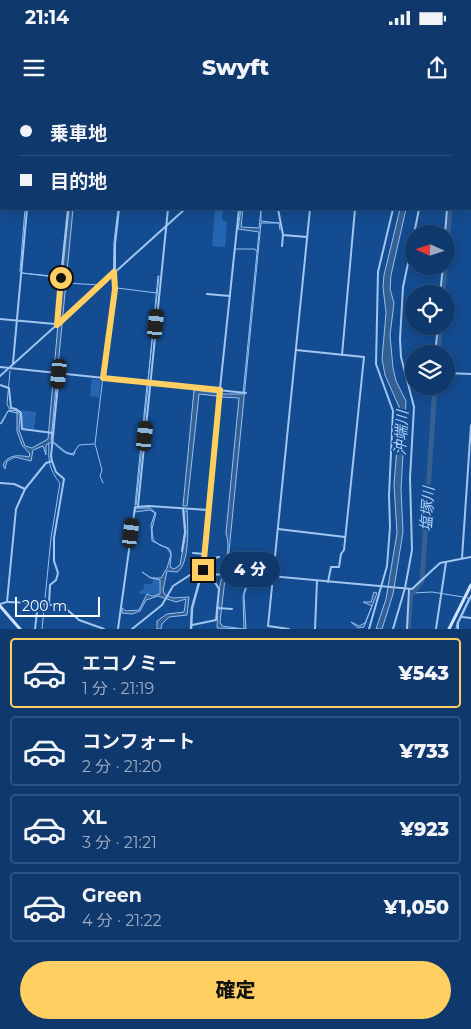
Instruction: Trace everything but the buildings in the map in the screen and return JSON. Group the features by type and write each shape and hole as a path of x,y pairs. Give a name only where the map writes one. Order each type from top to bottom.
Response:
{"main road":[{"path":"449,629 471,585"},
{"path":"0,605 20,629"}],"street":[{"path":"13,364 27,210"},
{"path":"57,324 68,210"},
{"path":"103,378 115,289 114,272 119,210"},
{"path":"118,629 135,507 138,506 168,210"},
{"path":"0,376 184,210"},
{"path":"191,629 193,602 202,574 204,560 219,398 240,210"},
{"path":"278,210 283,235 282,246"},
{"path":"289,629 268,626 310,210"},
{"path":"342,355 355,210"},
{"path":"369,629 383,587 387,566 390,526 389,495 393,410 376,364 378,287 384,241 393,210"},
{"path":"416,225 419,210"},
{"path":"446,225 447,210"},
{"path":"283,235 307,237"},
{"path":"393,629 405,589 412,550 410,478 414,407 401,357 400,339 405,275"},
{"path":"207,294 230,296"},
{"path":"0,319 57,324"},
{"path":"296,350 364,357 346,537 339,567 331,567 328,582"},
{"path":"0,367 220,392 246,393"},
{"path":"455,373 471,374"},
{"path":"49,604 50,585 56,580 58,573 54,560 54,538 64,479 56,472 52,461 59,374"},
{"path":"0,385 9,388 10,408 16,409 21,413 22,429 53,433"},
{"path":"462,558 471,425"},
{"path":"7,602 16,509 25,489 46,463 52,461"},
{"path":"0,483 14,484 25,489"},
{"path":"138,506 208,510"},
{"path":"182,551 185,532 183,508"},
{"path":"277,529 346,537"},
{"path":"194,553 204,554"},
{"path":"204,560 219,557"},
{"path":"132,629 166,600 173,586 181,579 202,574 272,577 409,589 414,588 439,564 471,557"},
{"path":"436,629 446,562"},
{"path":"191,625 216,620 219,589 213,579 213,574"},
{"path":"315,629 317,581"},
{"path":"407,629 409,589"},
{"path":"458,629 471,596"},
{"path":"0,605 7,602 38,603 64,607 79,620 104,629"},
{"path":"35,629 38,603"},
{"path":"217,608 232,609"},
{"path":"462,617 471,618"}],"shaded area":[{"path":"215,210 223,210 222,219 227,222 225,247 212,246"},
{"path":"92,379 101,380 99,397 90,396"},
{"path":"19,410 36,412 34,429 21,428 22,413"},
{"path":"153,579 160,581 159,594 140,594 139,592 143,590 144,584 152,584"}],"water":[{"path":"69,210 73,210 51,440 66,452 72,454 75,451 74,455 64,452 52,442 46,445 46,455 43,446 33,450 31,461 15,457 7,461 5,469 3,465 5,461 11,457 18,456 29,457 30,454 22,445 17,431 17,413 8,411 15,410 20,415 19,430 25,446 32,448 48,439 62,278 22,273 62,277"},
{"path":"241,210 243,210 241,227 259,228 261,210 261,221 279,223 261,223 227,572 227,575 251,576 244,595 246,629 244,629 243,596 248,578 230,577 225,579 220,622 222,626 243,629 217,628 219,589 228,550 226,533 239,398 221,397 221,394 243,394 259,232 238,229"},
{"name":"沖端川","path":"400,210 406,210 391,275 390,289 394,303 390,335 393,368 396,381 406,401 401,489 403,532 393,594 382,629 376,629 386,599 397,533 394,485 400,409 385,375 382,359 386,313 383,287 384,275"},
{"path":"158,276 159,276 148,381"},
{"path":"147,385 148,385 135,505"},
{"path":"194,390 218,393 217,396 199,394 187,506 183,506"},
{"path":"135,508 150,508 156,513 152,529 153,539 158,544 152,541 151,525 155,513 150,510 135,512"},
{"path":"187,510 187,543 184,561 177,572 167,571 163,590 165,595 173,598 189,597 187,615 169,617 162,624 161,629 157,629 157,621 167,614 184,612 186,599 176,602 158,596 146,600 140,611 132,614 122,613 122,608 126,611 139,610 147,594 152,596 160,594 160,580 151,578 161,578 167,568 171,554 170,567 174,569 180,565 186,532 184,512"},
{"path":"374,592 377,593 364,627 358,628 351,622 359,626 365,623 372,606 363,602 371,602"}],"waterway":[{"path":"20,271 25,210"},
{"path":"103,483 100,476 102,470 95,444 113,291 114,242 118,210"},
{"name":"塩塚川","path":"449,225 450,210"},
{"path":"279,223 280,230"},
{"path":"236,249 255,249 257,252"},
{"name":"塩塚川","path":"444,275 444,285"},
{"path":"67,283 99,285"},
{"path":"117,288 157,293"},
{"name":"塩塚川","path":"439,335 439,345"},
{"path":"10,371 7,404 10,410"},
{"name":"塩塚川","path":"408,629 411,595 422,581 434,395"},
{"path":"42,629 51,538 60,483 50,464 49,443"},
{"path":"75,451 79,445 94,444"},
{"path":"412,593 432,592 463,597"},
{"path":"456,629 469,598 467,598"}],"route":[{"path":"61,278 57,325 114,272 115,289 103,378 220,390 203,570"}]}
